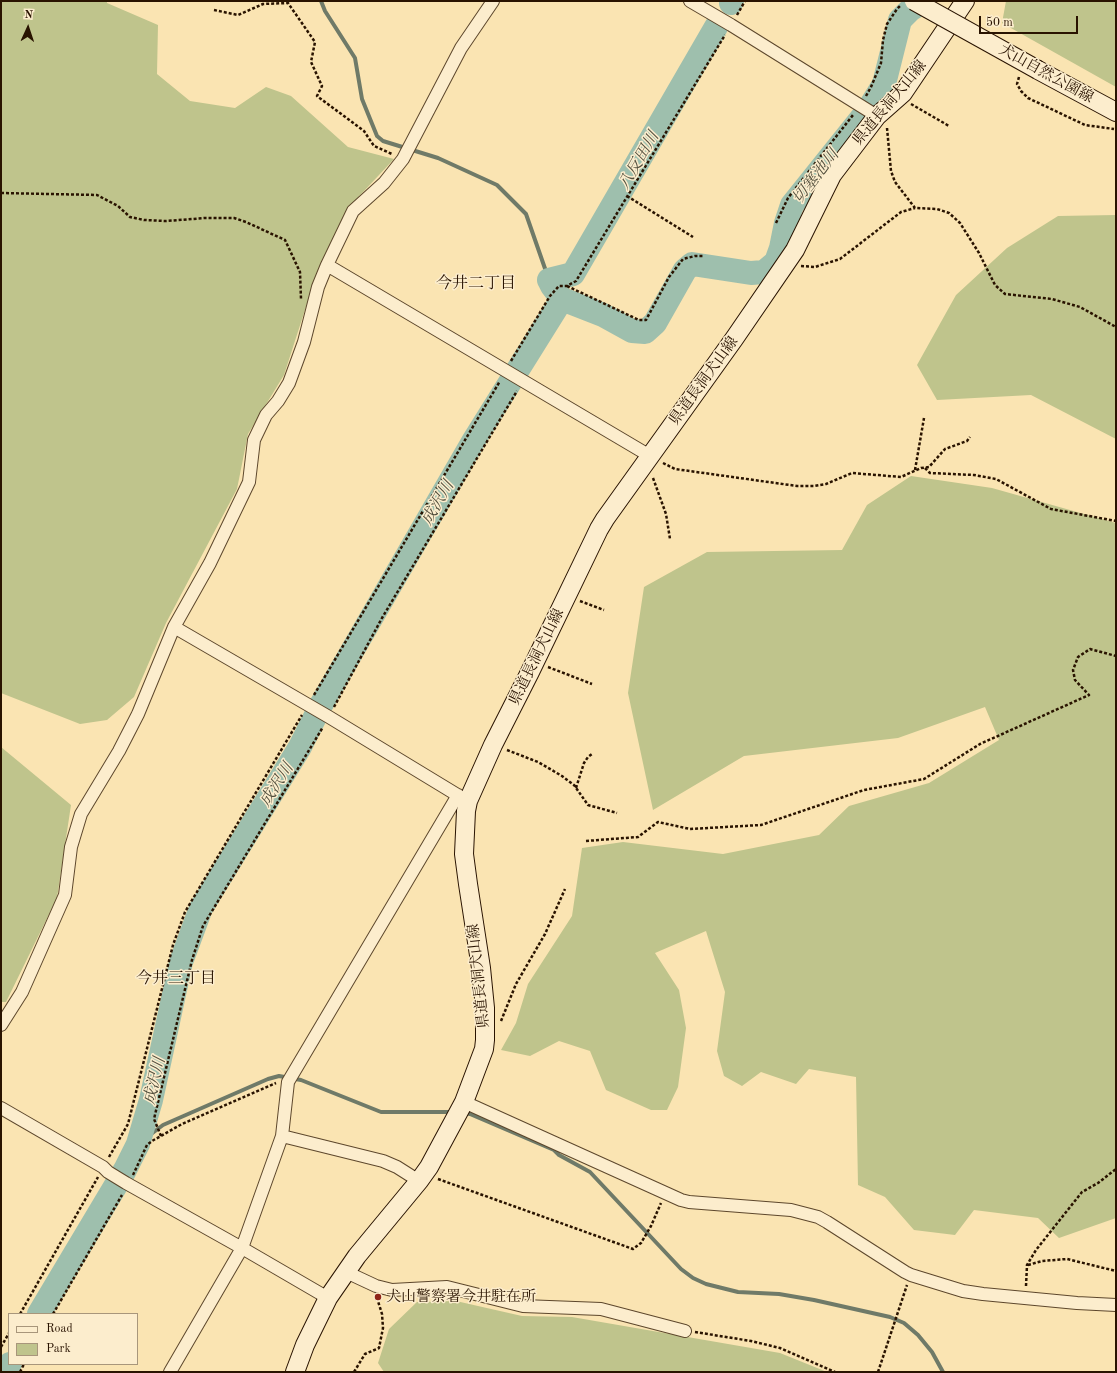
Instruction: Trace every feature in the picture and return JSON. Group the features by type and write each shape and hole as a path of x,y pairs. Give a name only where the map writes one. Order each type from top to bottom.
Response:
{"main road":[{"name":"県道長洞犬山線","path":"295,1372 305,1345 328,1298 357,1256 422,1177 464,1102 484,1049 486,1040 485,1008 481,968 464,854 466,811 463,798 493,745 599,530 785,265 798,244 832,175 924,64 965,1"},
{"name":"犬山自然公園線","path":"908,3 1038,70 1115,121"}],"street":[{"path":"1,1025 22,992 65,895 71,847 81,814 120,751 174,627 210,563 249,482 254,440 266,415 278,401 289,382 304,342 318,287 327,265 353,211 384,183 403,159 460,48 494,1"},
{"path":"690,1 860,105 888,106"},
{"path":"327,265 515,376 646,462"},
{"path":"170,1372 242,1248 282,1136 289,1082 295,1070 463,798 327,716 174,627"},
{"path":"464,1102 682,1200 690,1202 791,1210 818,1217 911,1275 963,1290 983,1294 1116,1305"},
{"path":"1,1108 127,1183 328,1298"},
{"path":"282,1136 383,1161 422,1177"},
{"path":"346,1272 376,1286 392,1290 447,1287 523,1306 601,1309 685,1331"}],"path":[{"path":"567,286 576,281 745,1"},
{"path":"214,10 238,15 263,4 288,2 315,42 311,62 322,86 317,96 364,131 374,146 403,159"},
{"path":"776,223 788,198 860,105 871,87 881,63 883,40 887,24 896,9 908,3"},
{"path":"1019,76 1018,84 1021,91 1028,98 1085,125 1115,121"},
{"path":"915,208 895,182 891,171 887,133 888,106 949,126"},
{"path":"1,193 97,194 118,206 130,217 144,220 166,221 234,218 246,222 285,240 300,272 302,302"},
{"path":"627,196 693,236"},
{"path":"785,265 815,267 840,259 901,212 915,208 937,209 949,213 960,223 979,253 995,285 1005,294 1052,299 1080,307 1116,327"},
{"path":"161,1136 155,1122 192,960 204,926 327,716 515,376 550,296 559,286 567,286 639,320 646,320 669,277 683,259 695,256 704,256"},
{"path":"21,1313 105,1169 128,1124 173,945 185,912 309,706 515,376"},
{"path":"915,470 924,418"},
{"path":"646,462 675,469 797,486 814,486 826,484 852,473 901,477 915,470 929,467 945,449 967,441 970,436"},
{"path":"646,462 666,514 670,539"},
{"path":"925,467 930,473 974,475 996,479 1051,509 1116,521"},
{"path":"567,596 604,610"},
{"path":"586,841 638,837 658,822 690,829 761,825 864,790 924,779 980,744 1089,695 1076,680 1073,670 1078,657 1090,649 1116,656"},
{"path":"535,662 592,684"},
{"path":"493,745 538,762 562,776 576,788 588,805 617,812"},
{"path":"576,788 584,763 592,754"},
{"path":"498,1027 516,984 545,934 566,889"},
{"path":"54,1313 127,1183 147,1144 182,1124 270,1084 289,1082"},
{"path":"1024,1298 1027,1265 1036,1250 1082,1192 1116,1169"},
{"path":"422,1177 634,1250 641,1243 651,1226 665,1192"},
{"path":"1027,1265 1042,1260 1067,1259 1116,1271"},
{"path":"878,1372 911,1275"},
{"path":"354,1372 364,1354 378,1348 383,1328 382,1314 375,1291 376,1286"},
{"path":"685,1331 751,1341 780,1348 835,1372"},
{"path":"1,1347 8,1335"}],"green space":[{"path":"1,1 107,1 107,3 158,25 157,74 190,101 235,108 266,87 291,96 348,147 394,159 349,207 313,285 284,375 248,434 237,489 166,623 134,697 107,720 80,724 1,693"},
{"path":"1006,1 1116,1 1116,87 1002,23"},
{"path":"1116,215 1116,439 1031,395 937,400 917,365 956,295 1007,248 1058,216"},
{"path":"911,476 992,488 1116,523 1116,1218 1059,1238 1038,1218 974,1210 955,1235 914,1230 885,1197 858,1185 856,1077 809,1069 796,1084 761,1072 742,1086 724,1076 717,1051 725,992 706,931 655,953 679,990 686,1028 678,1087 667,1110 651,1110 606,1090 590,1051 559,1041 530,1056 501,1050 516,1023 528,984 572,916 582,848 623,842 723,854 819,835 849,806 929,783 999,740 985,707 898,738 744,756 653,810 628,693 644,587 707,552 842,550 867,505"},
{"path":"1,747 71,805 57,898 6,1002 1,1002"},
{"path":"456,1301 522,1316 572,1317 780,1353 827,1372 384,1372 378,1363 389,1329 417,1302"}],"waterway":[{"path":"321,1 325,11 355,58 362,99 377,136 383,141 438,158 497,185 526,214 549,280"},
{"name":"切塞池川","path":"552,286 562,299 603,315 632,331 645,332 655,323 685,270 692,264 751,273 764,272 776,262 792,205 868,110 884,84 900,20 910,10 924,1"},
{"name":"八反田川","path":"549,280 573,274 716,27"},
{"name":"成沢川","path":"40,1313 125,1170 138,1144 151,1100 181,962 201,908 300,747 321,705 474,440 562,299 549,280"},
{"path":"138,1144 163,1125 268,1079 279,1076 301,1080 381,1112 453,1112"},
{"path":"464,1113 470,1114 554,1150 559,1155 590,1172 681,1269 693,1278 706,1284 738,1292 779,1294 814,1300 890,1317 904,1323 918,1335 932,1352 943,1372"},
{"name":"成沢川","path":"5,1372 9,1365"}],"place":[{"name":"犬山警察署今井駐在所","path":"378,1297"}],"district":[{"name":"今井二丁目","path":"476,284"},
{"name":"今井三丁目","path":"176,979"}]}
